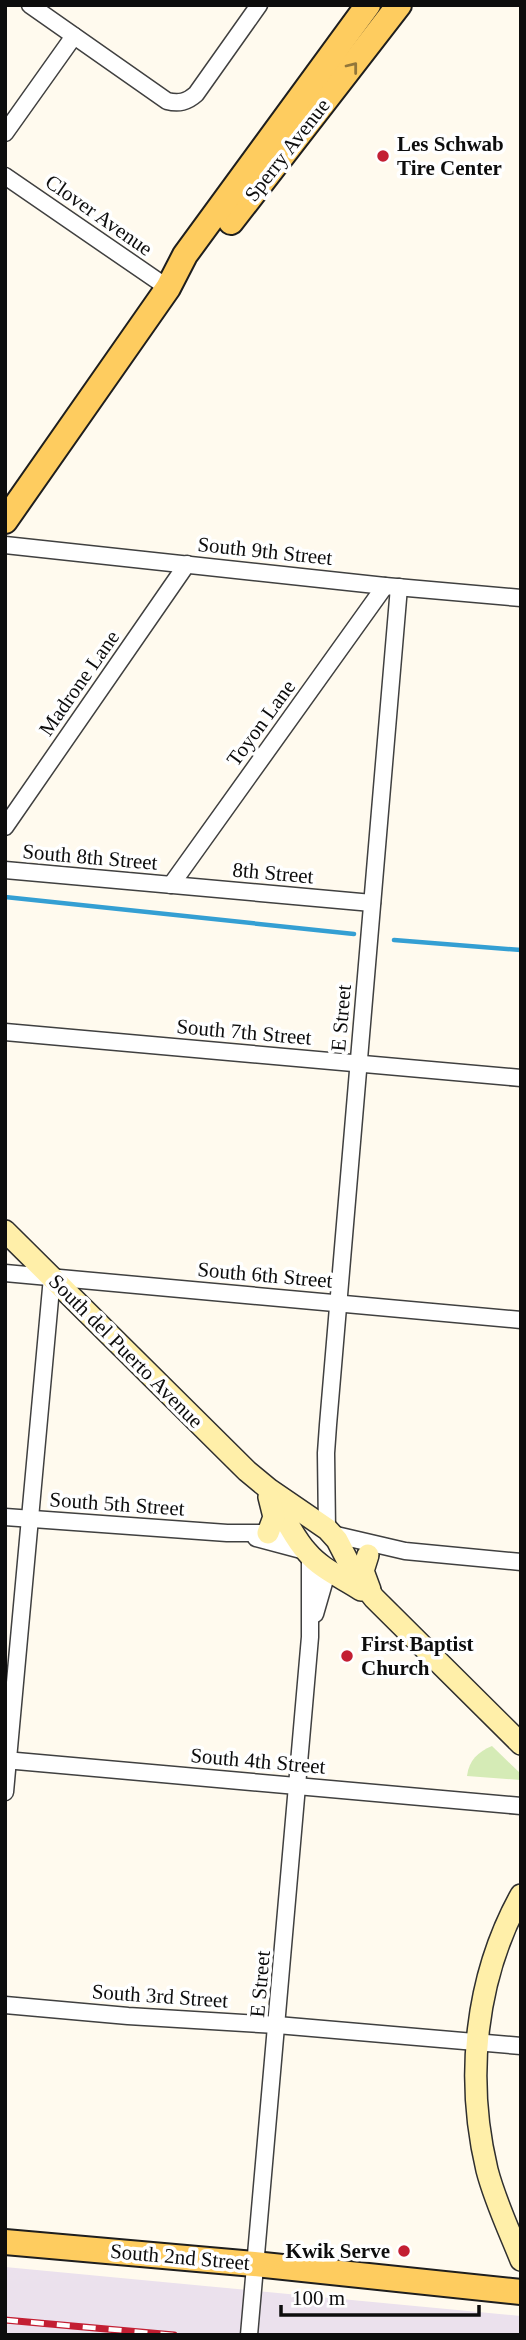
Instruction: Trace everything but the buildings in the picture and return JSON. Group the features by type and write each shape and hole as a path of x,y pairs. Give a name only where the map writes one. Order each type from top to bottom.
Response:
{"main road":[{"name":"Sperry Avenue","path":"5,522 168,288 185,256 368,5"},
{"name":"Sperry Avenue","path":"168,288 196,267 399,5"},
{"name":"South 2nd Street","path":"5,2242 254,2264 521,2292"}],"street":[{"path":"30,5 167,101 182,103 197,94 259,5"},
{"path":"5,133 74,36"},
{"name":"Clover Avenue","path":"5,176 168,288"},
{"name":"South 9th Street","path":"5,545 392,587 521,598"},
{"name":"Madrone Lane","path":"5,827 187,564"},
{"name":"Toyon Lane","path":"171,885 392,587"},
{"name":"E Street","path":"329,1531 326,1453 372,903 392,587"},
{"name":"South 8th Street","path":"5,870 171,885"},
{"name":"8th Street","path":"171,885 372,903"},
{"name":"South 7th Street","path":"5,1032 521,1078"},
{"name":"South del Puerto Avenue","path":"5,1231 268,1495 301,1523 329,1531 336,1563"},
{"name":"South 6th Street","path":"5,1273 521,1320"},
{"path":"5,1792 52,1277"},
{"name":"E Street","path":"301,1523 326,1453"},
{"name":"South del Puerto Avenue","path":"247,1471 270,1490 301,1523 307,1553 336,1563 521,1744"},
{"path":"268,1495 274,1517 268,1533"},
{"name":"South 5th Street","path":"5,1517 268,1533 301,1523"},
{"path":"329,1531 405,1551 521,1562"},
{"name":"South 5th Street","path":"226,1532 307,1553"},
{"path":"336,1563 368,1555 405,1551"},
{"name":"E Street","path":"249,2335 310,1637 307,1553"},
{"path":"368,1555 363,1571 379,1603"},
{"name":"E Street","path":"310,1637 336,1563"},
{"name":"South 4th Street","path":"7,1761 516,1803"},
{"path":"521,1895 499,1941 489,1972 477,2042 477,2097 482,2142 496,2199 521,2260"},
{"name":"South 3rd Street","path":"5,2005 521,2046"}],"shaded area":[{"path":"5,2267 521,2316 521,2335 5,2335"}],"green space":[{"path":"492,1746 521,1774 521,1780 467,1776 475,1757"}],"waterway":[{"path":"5,897 354,934"},
{"path":"394,940 521,950"}],"railway":[{"path":"5,2320 174,2335"}],"place":[{"name":"Les Schwab Tire Center","path":"383,156"},
{"name":"First Baptist Church","path":"347,1656"},
{"name":"Kwik Serve","path":"404,2251"}]}
